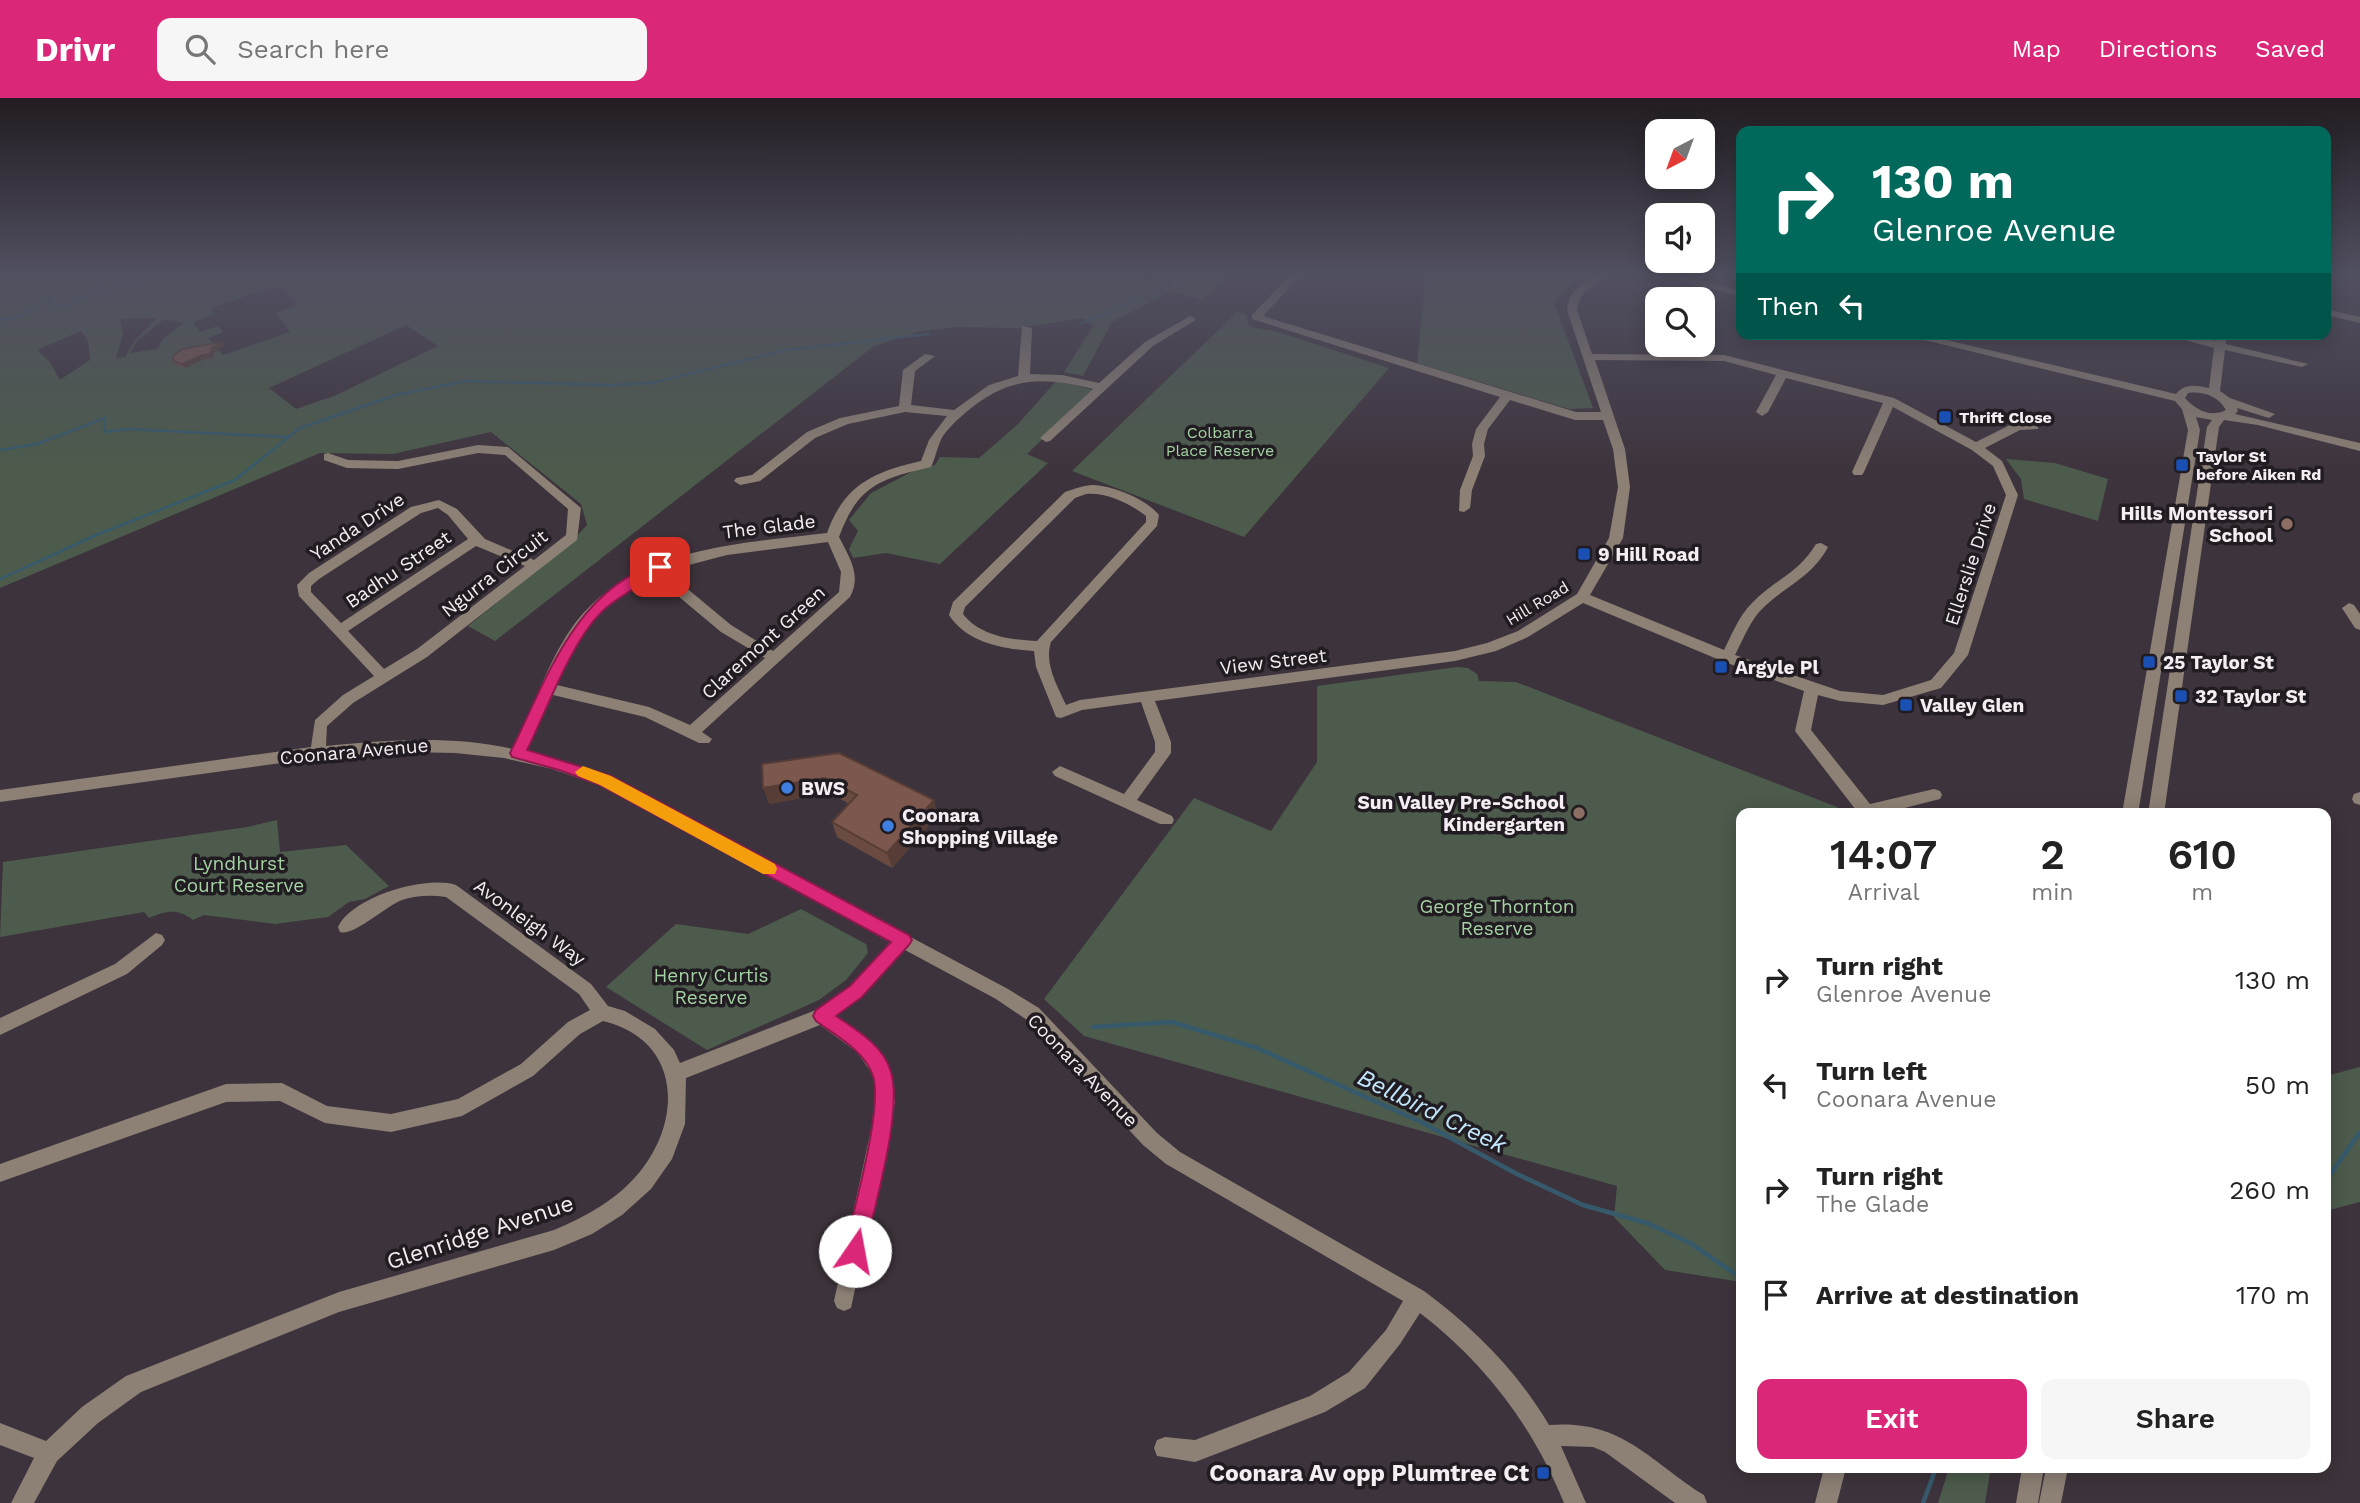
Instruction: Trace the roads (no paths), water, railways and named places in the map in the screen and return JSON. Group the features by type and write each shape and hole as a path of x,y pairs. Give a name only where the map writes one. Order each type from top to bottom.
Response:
{"street":[{"path":"1024,378 1025,342"},
{"path":"1046,438 1153,342"},
{"path":"1334,342 1575,416 1606,416"},
{"name":"Hill Road","path":"1491,647 1523,634 1583,597 1616,538 1624,486 1619,449 1584,342"},
{"path":"1936,342 2184,403 2204,415 2258,421 2360,447"},
{"path":"2214,393 2221,342"},
{"path":"2229,342 2302,364"},
{"path":"905,408 909,370 929,356"},
{"name":"Ellerslie Drive","path":"1583,597 1727,657 1812,688 1840,696 1883,701 1936,684 1961,655 2012,495 1997,464 1976,447 1890,401 1724,358 1589,356"},
{"path":"1762,412 1783,372"},
{"path":"832,537 844,507 862,488 888,474 926,464 934,437 979,393 998,383 1024,378 1060,377 1101,387"},
{"path":"2131,808 2194,430 2184,403 2183,391 2190,389 2214,393 2228,401 2360,438"},
{"path":"1464,508 1466,490 1479,456 1478,444 1482,429 1507,396"},
{"path":"1858,472 1890,401"},
{"path":"2157,808 2213,427 2232,411 2228,401"},
{"path":"740,481 760,482 811,435 844,421 905,408 957,414"},
{"path":"1976,447 2018,426 2034,426"},
{"name":"Ngurra Circuit","path":"318,752 320,724 348,699 422,653 572,537 575,508 508,451 478,449 398,465 348,464 328,457"},
{"path":"1095,489 1148,510 1153,515 1152,523 1041,646 1026,646 969,630 956,615 958,605 1070,495 1095,489"},
{"name":"Yanda Drive","path":"383,677 303,593 304,585 314,576 432,502 444,504 477,539 536,565"},
{"name":"The Glade","path":"518,753 577,632 599,606 628,584 656,570 709,553 832,537"},
{"name":"Claremont Green","path":"550,689 649,712 698,736 774,657 845,594 850,585 849,570 832,537"},
{"name":"Badhu Street","path":"339,631 477,539"},
{"path":"1727,657 1751,613 1773,592 1816,561 1821,547"},
{"path":"656,570 722,627 747,645 774,657"},
{"path":"2349,608 2360,625"},
{"name":"View Street","path":"1041,646 1046,677 1061,713 1080,705 1455,656 1491,647"},
{"path":"1812,688 1803,732 1864,808"},
{"path":"1126,803 1163,753 1163,742 1146,696"},
{"name":"Coonara Avenue","path":"0,796 318,752 424,744 518,753 605,781 1002,994 1033,1014 1136,1125 1173,1158 1417,1298 1467,1337 1493,1363 1545,1436 1567,1478 1575,1503"},
{"path":"1059,772 1166,820"},
{"path":"1879,808 1934,795"},
{"name":"Avonleigh Way","path":"346,927 369,909 397,895 429,887 450,890 585,989 602,1013"},
{"path":"0,1027 121,969 156,940"},
{"path":"0,1173 226,1093 282,1092 325,1114 391,1123 461,1107 527,1070 573,1027 602,1013 619,1017 649,1035 660,1046 676,1073 822,1016 856,992 903,940"},
{"path":"822,1016 863,1046 882,1072 886,1102 844,1301"},
{"name":"Glenridge Avenue","path":"22,1503 49,1454 101,1407 134,1384 339,1302 554,1240 615,1209 644,1182 666,1153 676,1124 676,1073"},
{"path":"1165,1448 1195,1451 1317,1404 1357,1380 1393,1337 1417,1298"},
{"path":"1545,1436 1570,1432 1600,1436 1619,1445 1679,1493 1696,1503"},
{"path":"0,1434 49,1454"},
{"path":"1826,1503 1834,1473"},
{"path":"2027,1503 2032,1473"},
{"path":"2050,1503 2056,1473"}],"waterway":[{"path":"0,579 94,536 235,480 300,428 396,395 466,381 611,385 652,383 786,350 861,342"},
{"path":"0,450 37,444 105,418 104,432 129,429 288,437"},
{"name":"Bellbird Creek","path":"1093,1027 1172,1022 1257,1048 1423,1123 1517,1174 1583,1205 1647,1223 1690,1243 1736,1275"},
{"name":"Bellbird Creek","path":"2331,1174 2360,1132"},
{"path":"1923,1503 1934,1473"}],"place":[{"name":"Thrift Close","path":"1945,417"},
{"name":"Taylor St before Aiken Rd","path":"2182,465"},
{"name":"Hills Montessori School","path":"2287,524"},
{"name":"9 Hill Road","path":"1584,554"},
{"name":"25 Taylor St","path":"2149,662"},
{"name":"Argyle Pl","path":"1721,667"},
{"name":"32 Taylor St","path":"2181,696"},
{"name":"Valley Glen","path":"1906,705"},
{"name":"BWS","path":"787,788"},
{"name":"Sun Valley Pre-School Kindergarten","path":"1579,813"},
{"name":"Coonara Shopping Village","path":"888,826"},
{"name":"Coonara Av opp Plumtree Ct","path":"1543,1473"}],"park label":[{"name":"Colbarra Place Reserve","path":"1220,441"},
{"name":"Lyndhurst Court Reserve","path":"239,874"},
{"name":"George Thornton Reserve","path":"1497,917"},
{"name":"Henry Curtis Reserve","path":"711,986"}]}
